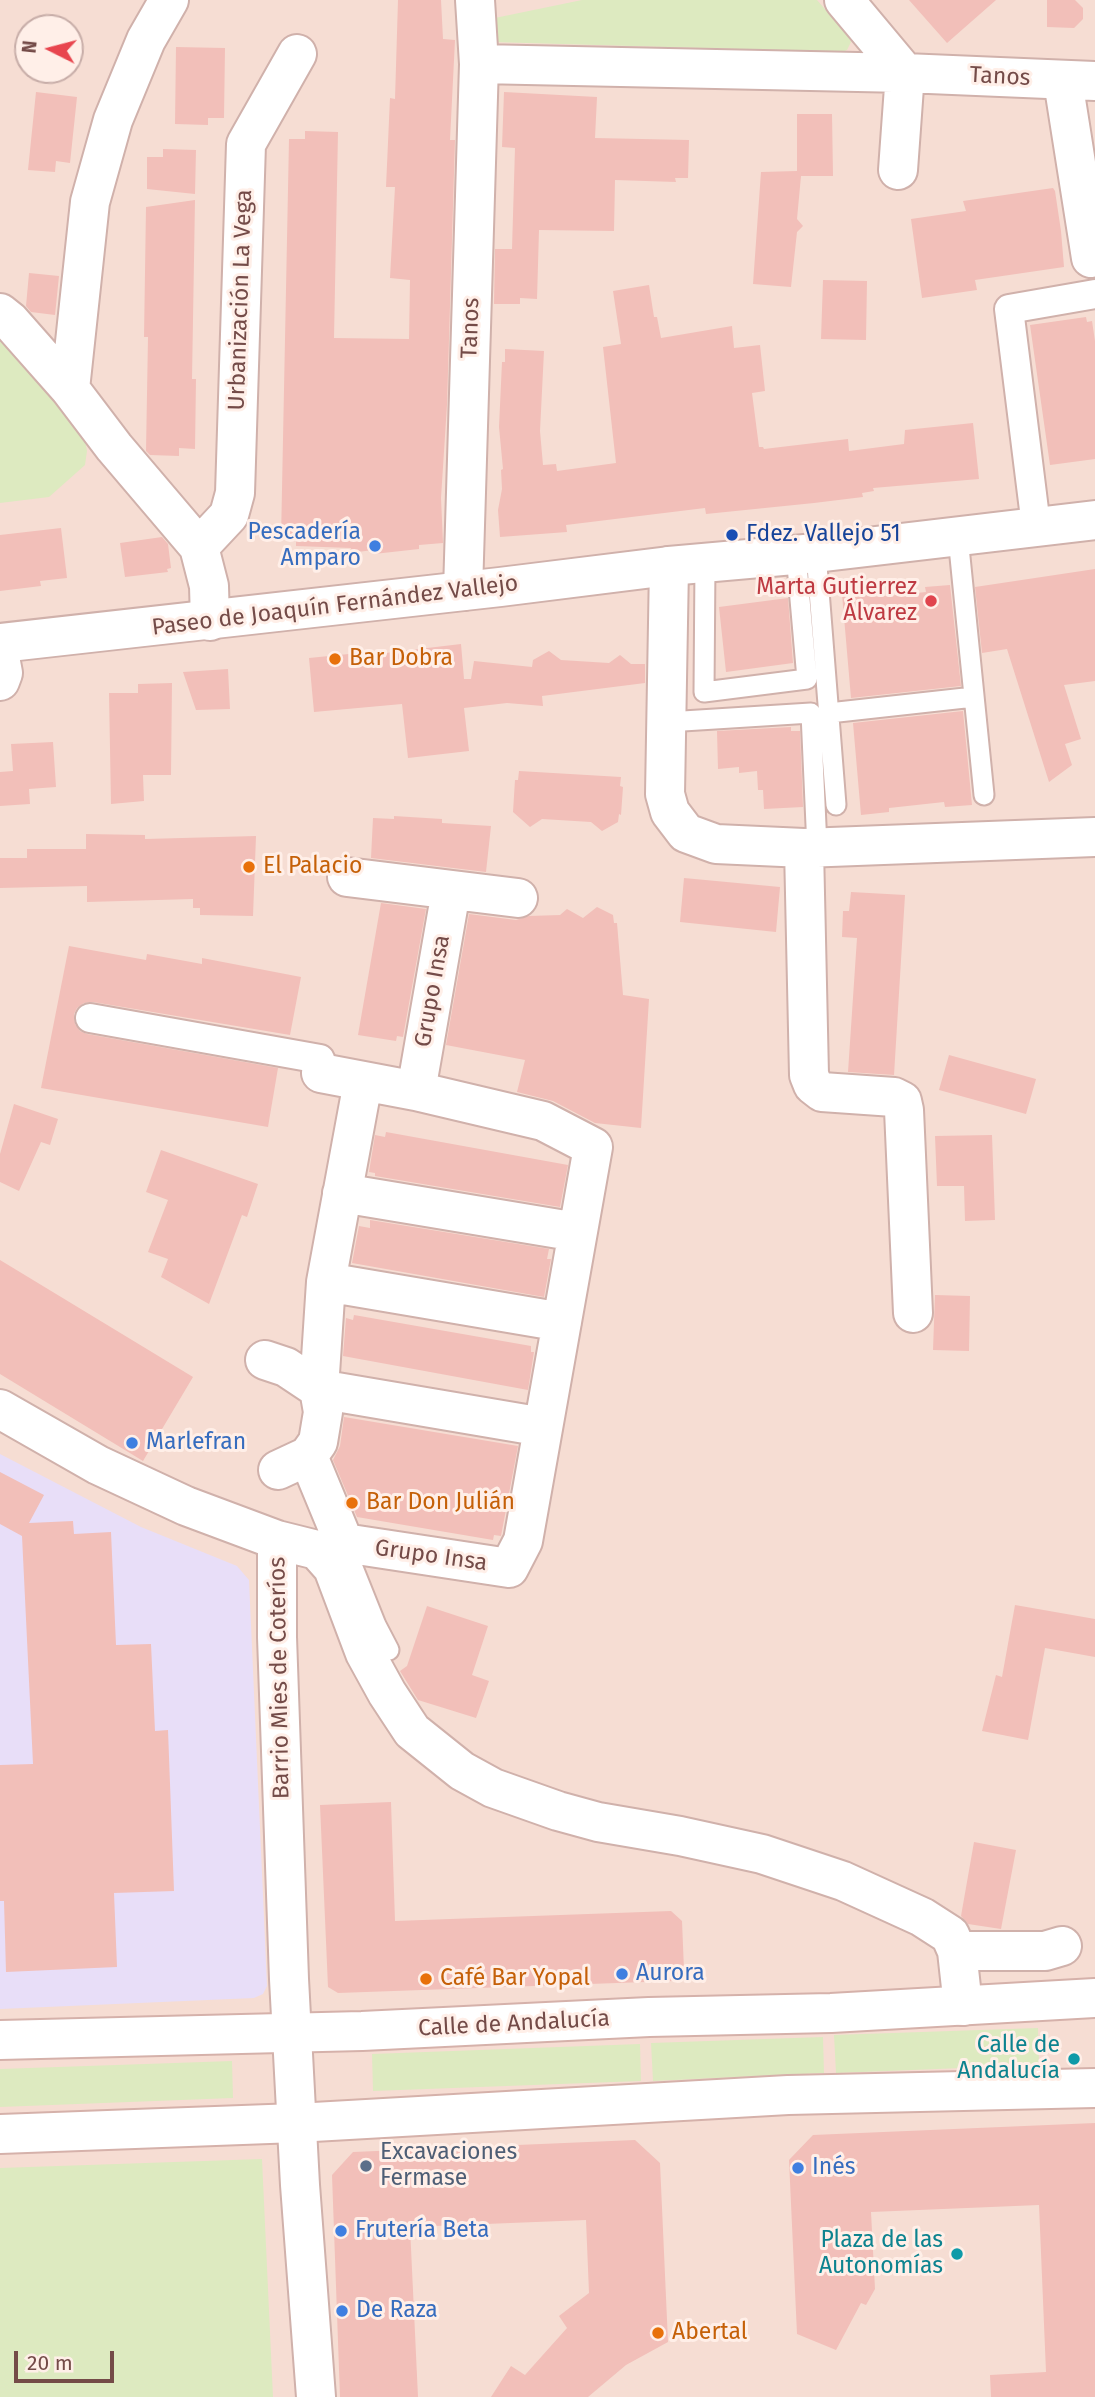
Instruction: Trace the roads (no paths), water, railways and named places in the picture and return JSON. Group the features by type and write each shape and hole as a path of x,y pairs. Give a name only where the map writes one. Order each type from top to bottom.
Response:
{"street":[{"path":"70,389 90,202 118,109 146,40 169,0"},
{"name":"Tanos","path":"463,591 479,64 475,0"},
{"path":"844,0 905,73 898,170"},
{"name":"Urbanización La Vega","path":"199,547 229,515 236,493 246,144 297,54"},
{"name":"Tanos","path":"479,64 905,73 1079,81"},
{"path":"1035,526 1009,309 1094,278 1079,81"},
{"path":"0,313 70,389 114,447 199,547 209,586 210,621"},
{"name":"Paseo de Joaquín Fernández Vallejo","path":"0,643 1095,520"},
{"path":"687,565 667,722 666,794 670,812 686,833 716,844 811,848 1095,837"},
{"path":"0,657 0,681"},
{"path":"811,848 808,1075 813,1085 822,1092 894,1097 902,1101 913,1313"},
{"path":"347,877 518,898"},
{"name":"Grupo Insa","path":"416,1091 451,891"},
{"path":"90,1018 321,1066"},
{"name":"Grupo Insa","path":"321,1066 363,1082 416,1091 543,1121 593,1147 523,1541 509,1568 344,1543 293,1463 318,1442 323,1412 318,1389 326,1282 363,1082"},
{"path":"342,1193 578,1232"},
{"path":"326,1282 562,1322"},
{"path":"265,1360 286,1367 318,1389 543,1427"},
{"path":"0,1409 98,1465 186,1506 277,1540"},
{"name":"Barrio Mies de Coteríos","path":"301,2033 278,1651 277,1540 317,1550 332,1568 365,1653 387,1693 412,1731 462,1771 493,1788 558,1811 598,1822 741,1849 832,1877 922,1917 953,1943"},
{"path":"963,2006 953,1943 1045,1951 1062,1946"},
{"name":"Calle de Andalucía","path":"0,2040 301,2033 963,2006 1095,1997"},
{"path":"301,2033 316,2397"},
{"path":"0,2134 305,2122 776,2095 1095,2088"}],"lane":[{"path":"958,537 984,795"},
{"path":"687,565 704,692 807,679 806,553"},
{"path":"806,553 829,713 836,805"},
{"path":"829,713 974,697"},
{"path":"667,722 811,713 811,848"},
{"path":"344,1543 376,1625 389,1650"}],"place":[{"name":"Fdez. Vallejo 51","path":"732,535"},
{"name":"Pescadería Amparo","path":"375,546"},
{"name":"Marta Gutierrez Álvarez","path":"931,601"},
{"name":"Bar Dobra","path":"335,659"},
{"name":"El Palacio","path":"249,867"},
{"name":"Marlefran","path":"132,1443"},
{"name":"Bar Don Julián","path":"352,1503"},
{"name":"Aurora","path":"622,1974"},
{"name":"Café Bar Yopal","path":"426,1979"},
{"name":"Calle de Andalucía","path":"1074,2059"},
{"name":"Excavaciones Fermase","path":"366,2166"},
{"name":"Inés","path":"798,2168"},
{"name":"Frutería Beta","path":"341,2231"},
{"name":"Plaza de las Autonomías","path":"957,2254"},
{"name":"De Raza","path":"342,2311"},
{"name":"Abertal","path":"658,2333"}]}
